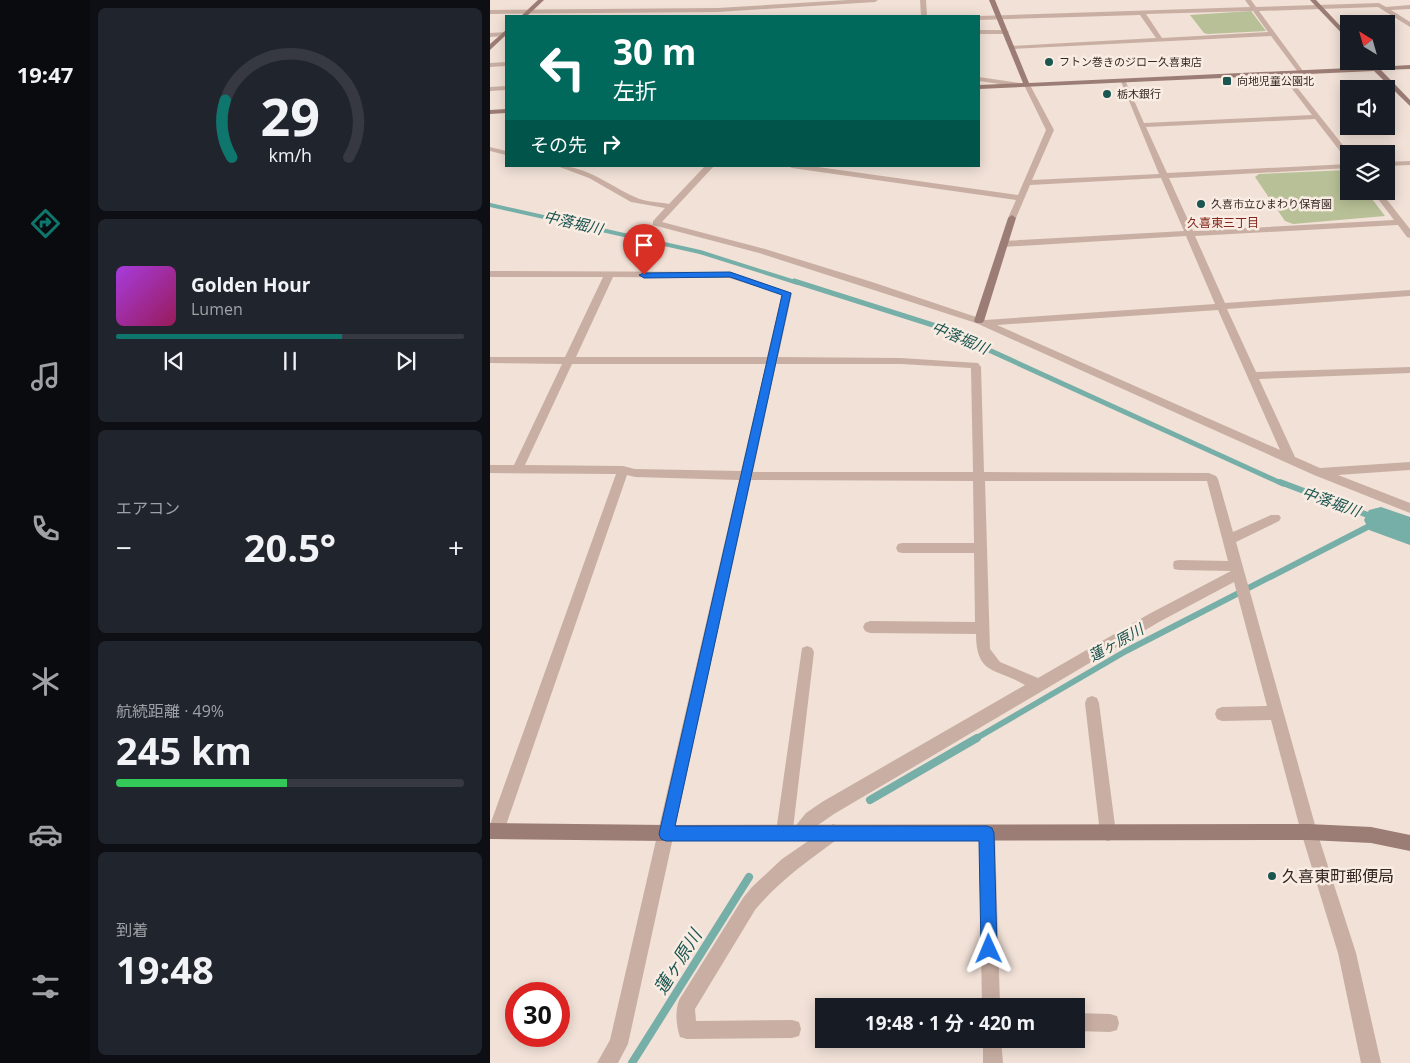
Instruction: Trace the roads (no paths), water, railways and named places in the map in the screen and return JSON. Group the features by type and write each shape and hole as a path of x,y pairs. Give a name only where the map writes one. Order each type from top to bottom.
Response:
{"street":[{"path":"526,14 541,0"},
{"path":"490,12 526,14 718,10 875,0"},
{"path":"923,0 924,15"},
{"path":"981,322 1012,218 1050,130 1023,85 1012,46 992,0"},
{"path":"1248,0 1271,34 1300,71"},
{"path":"1313,0 1340,29"},
{"path":"980,18 1379,5 1410,25"},
{"path":"1385,9 1410,7"},
{"path":"1141,12 1160,40"},
{"path":"980,32 1006,32"},
{"path":"490,35 505,34"},
{"path":"1012,46 1271,34"},
{"path":"490,48 505,35"},
{"path":"490,65 505,64"},
{"path":"1395,67 1410,66"},
{"path":"980,88 1340,69"},
{"path":"1377,70 1410,104"},
{"path":"1282,72 1340,145"},
{"path":"980,79 1023,85"},
{"path":"1122,80 1290,459"},
{"path":"490,89 505,88"},
{"path":"490,112 505,111"},
{"path":"1142,125 1318,117"},
{"path":"490,149 505,153"},
{"path":"1395,163 1410,162"},
{"path":"1027,183 1340,166"},
{"path":"564,167 592,176 634,200 672,207"},
{"path":"709,167 656,223 762,251 870,284 981,322 1318,472 1410,508"},
{"path":"799,167 1020,198"},
{"path":"1383,200 1410,235"},
{"path":"1003,244 1400,222"},
{"path":"490,274 730,275 787,293 619,1044 608,1063"},
{"path":"517,470 609,275"},
{"path":"981,322 1410,293"},
{"path":"490,360 901,361 974,365 976,367 980,476 983,651 995,666 1024,677 1039,686"},
{"path":"1252,376 1410,370"},
{"path":"1318,472 1410,466"},
{"path":"490,470 623,470 635,473 747,476 1209,476 1212,479 1309,832 1346,953 1371,1063"},
{"path":"623,470 493,831 666,834 1309,832 1371,835 1410,843"},
{"path":"1228,540 1275,518"},
{"path":"902,548 981,548"},
{"path":"1179,565 1238,574"},
{"path":"791,833 828,808 1145,623 1238,574"},
{"path":"870,626 982,628"},
{"path":"791,833 807,652"},
{"path":"1092,703 1108,833"},
{"path":"1222,714 1276,713"},
{"path":"792,1030 687,1030 686,1007 749,904 760,890 832,832"},
{"path":"987,833 991,998"},
{"path":"1085,1022 1110,1023"},
{"path":"992,1048 993,1063"}],"waterway":[{"name":"中落堀川","path":"490,205 700,252 798,283"},
{"name":"中落堀川","path":"794,281 936,326 1283,484"},
{"name":"蓮ヶ原川","path":"975,739 1126,651 1381,520 1280,482"},
{"name":"中落堀川","path":"1381,520 1410,531"},
{"name":"蓮ヶ原川","path":"870,800 977,738"},
{"name":"蓮ヶ原川","path":"632,1063 749,877"}],"place":[{"name":"フトン巻きのジロー久喜東店","path":"1049,62"},
{"name":"向地児童公園北","path":"1227,81"},
{"name":"栃木銀行","path":"1107,94"},
{"name":"久喜市立ひまわり保育園","path":"1201,204"},
{"name":"久喜東町郵便局","path":"1272,876"}],"district":[{"name":"久喜東三丁目","path":"1223,223"}]}
